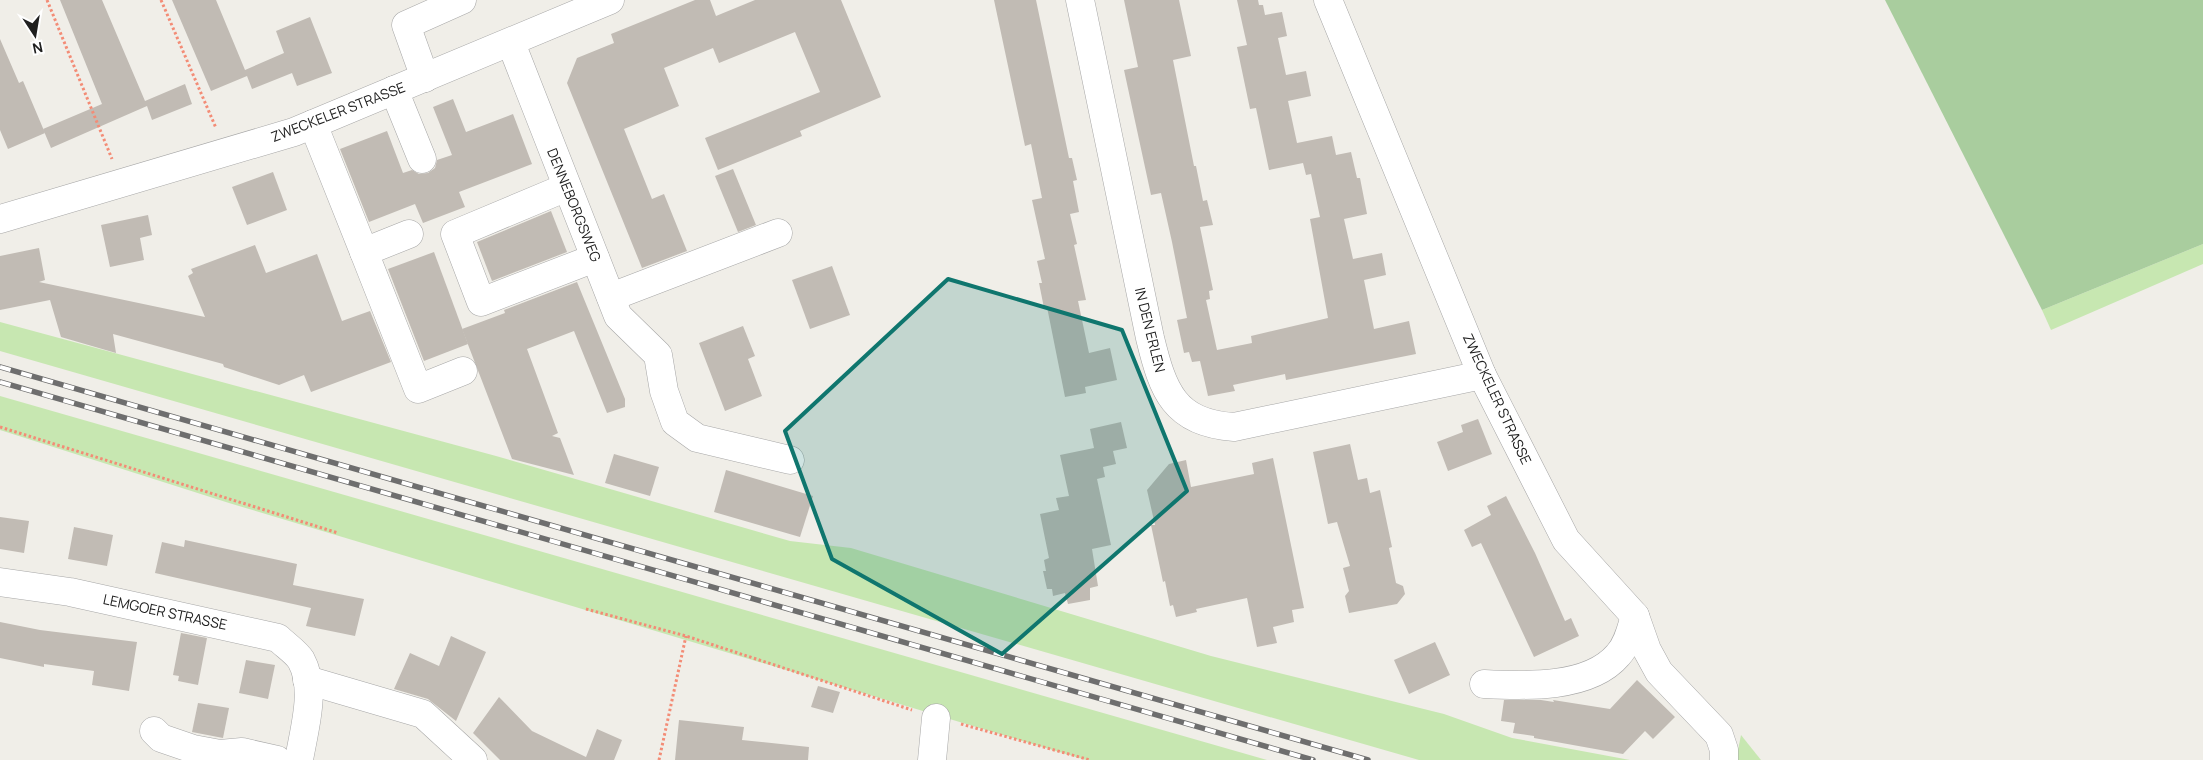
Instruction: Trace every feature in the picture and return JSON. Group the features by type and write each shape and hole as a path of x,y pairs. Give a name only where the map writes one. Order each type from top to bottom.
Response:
{"street":[{"path":"425,78 406,25 462,0"},
{"name":"IN DEN ERLEN","path":"1080,0 1151,345 1167,392 1180,409 1215,426 1234,427 1482,375"},
{"name":"ZWECKELER STRASSE","path":"1328,0 1482,375 1566,540 1635,616 1647,650 1659,672 1719,735 1724,750 1724,760"},
{"name":"ZWECKELER STRASSE","path":"0,218 294,132 511,43 599,2"},
{"name":"DENNEBORGSWEG","path":"511,43 618,316 658,354 664,391 675,422 697,438 790,460"},
{"path":"394,90 422,159"},
{"path":"313,124 418,389 463,371"},
{"path":"567,187 455,234 481,302 595,258"},
{"path":"610,297 778,233"},
{"path":"364,252 409,234"},
{"name":"LEMGOER STRASSE","path":"0,582 70,592 278,638 300,659 307,680"},
{"path":"1484,684 1529,686 1561,681 1602,670 1619,654 1628,638 1635,616"},
{"path":"299,760 308,701 307,680 423,714 473,760"},
{"path":"932,760 936,718"},
{"path":"154,731 161,738 193,749 220,754 242,752 277,760"}],"path":[{"path":"47,0 122,183"},
{"path":"161,0 226,152"},
{"path":"0,427 338,533"},
{"path":"586,609 686,636 936,718 1090,760"},
{"path":"659,760 686,636"}],"highlighted area":[{"path":"948,279 1122,330 1187,491 1002,654 832,559 785,431"}],"green space":[{"path":"1885,0 2203,0 2203,244 2042,310"},
{"path":"2203,244 2203,264 2051,330 2042,310"},
{"path":"0,322 496,456 790,541 851,548 1211,656 1444,714 1512,738 1630,760 1419,760 0,351"},
{"path":"0,396 1267,760 1086,760 229,503 0,430"},
{"path":"1741,735 1761,760 1736,760"}],"building":[{"path":"60,0 102,0 145,101 185,84 192,104 152,120 147,106 51,148 43,129 102,104"},
{"path":"172,0 216,0 245,70 284,53 276,31 310,17 332,73 297,86 292,73 252,89 247,76 211,91"},
{"path":"695,0 710,0 716,16 755,0 841,0 881,97 800,131 802,136 718,170 705,138 820,92 795,32 719,63 713,48 664,68 679,106 624,129 652,199 664,194 687,251 642,268 567,83 577,58 614,43 611,34"},
{"path":"994,0 1036,0 1069,158 1072,158 1077,180 1073,181 1079,212 1070,214 1077,244 1074,245 1086,300 1078,301 1089,353 1110,348 1117,380 1085,387 1086,393 1065,397 1047,307 1044,308 1039,283 1042,283 1037,261 1045,259 1032,200 1042,198 1031,144 1025,146"},
{"path":"1124,0 1179,0 1191,56 1173,60 1194,166 1196,166 1203,201 1207,200 1213,225 1200,227 1213,290 1209,291 1210,299 1206,300 1217,350 1252,343 1251,336 1328,318 1310,219 1320,217 1311,174 1306,175 1303,163 1269,170 1256,108 1250,109 1237,47 1247,45 1237,0 1258,0 1259,5 1263,5 1265,15 1282,12 1287,36 1278,38 1286,75 1306,71 1311,96 1288,101 1297,143 1332,136 1336,155 1351,152 1357,178 1360,178 1367,214 1344,219 1353,259 1382,253 1386,275 1364,280 1374,329 1409,321 1416,354 1286,380 1285,374 1233,385 1235,391 1208,396 1200,361 1192,362 1189,352 1184,353 1177,320 1187,318 1172,242 1161,193 1151,195 1124,70 1138,67"},
{"path":"0,39 19,83 23,81 45,133 8,149 0,130"},
{"path":"453,99 466,132 513,114 532,164 459,192 465,207 423,223 415,204 369,222 340,149 387,131 403,173 412,170 419,174 428,173 435,168 437,160 452,155 433,107"},
{"path":"733,169 756,225 738,232 715,176"},
{"path":"273,172 287,210 247,225 232,187"},
{"path":"551,211 567,252 492,281 477,242"},
{"path":"148,215 152,235 140,238 144,260 110,267 101,225"},
{"path":"255,245 266,273 317,254 342,321 370,311 391,362 311,392 304,375 279,385 224,367 223,364 113,334 116,353 61,337 50,300 0,310 0,256 39,248 45,280 39,282 205,317 188,276 193,273 191,269"},
{"path":"434,252 468,344 424,361 388,269"},
{"path":"832,266 850,315 810,329 792,280"},
{"path":"577,282 625,399 625,407 607,413 574,331 527,349 558,433 552,436 560,438 574,475 512,459 462,329 505,313 504,310"},
{"path":"743,326 755,356 748,359 762,396 725,411 699,343"},
{"path":"1478,419 1492,454 1448,471 1437,442 1463,432 1461,425"},
{"path":"1121,422 1127,448 1113,451 1116,464 1103,467 1105,477 1097,479 1111,545 1092,549 1098,586 1090,588 1090,600 1068,604 1065,593 1053,596 1052,589 1047,589 1043,571 1046,571 1044,560 1049,558 1040,514 1059,510 1056,498 1069,496 1060,455 1094,448 1090,429"},
{"path":"1350,444 1358,480 1367,478 1370,493 1380,490 1392,547 1389,548 1396,583 1403,586 1405,594 1397,604 1349,613 1345,596 1349,591 1343,568 1350,566 1337,522 1328,524 1313,452"},
{"path":"614,454 659,467 650,496 605,483"},
{"path":"1273,458 1304,608 1292,610 1294,622 1273,627 1277,643 1257,647 1247,598 1196,609 1197,612 1176,617 1173,605 1170,606 1165,581 1163,582 1151,525 1155,525 1147,490 1169,464 1186,460 1191,487 1254,474 1252,463"},
{"path":"726,470 813,496 800,537 714,512"},
{"path":"1506,496 1535,553 1565,621 1571,618 1579,636 1534,657 1481,543 1472,547 1464,530 1491,515 1487,506"},
{"path":"0,517 29,521 24,553 0,549"},
{"path":"74,527 113,535 107,566 68,559"},
{"path":"185,540 297,564 293,585 364,599 355,636 306,626 311,608 155,573 162,542 184,547"},
{"path":"0,622 40,630 137,642 129,691 92,685 94,671 44,664 44,667 0,658"},
{"path":"181,633 207,638 198,685 178,681 179,676 173,675"},
{"path":"451,636 486,652 456,721 428,699 394,689 410,653 439,666"},
{"path":"1435,642 1450,675 1409,694 1394,660"},
{"path":"246,660 275,665 268,699 239,693"},
{"path":"1637,680 1675,717 1653,739 1645,731 1623,754 1513,733 1515,723 1501,721 1504,700 1554,702 1553,700 1610,709"},
{"path":"818,686 840,692 833,713 811,707"},
{"path":"499,697 532,731 586,757 597,729 622,740 614,760 500,760 473,733"},
{"path":"198,703 229,708 223,738 192,732"},
{"path":"679,720 744,727 742,740 809,747 808,760 675,760"}],"railway":[{"path":"0,367 1368,760"},
{"path":"0,382 1313,760"}]}
